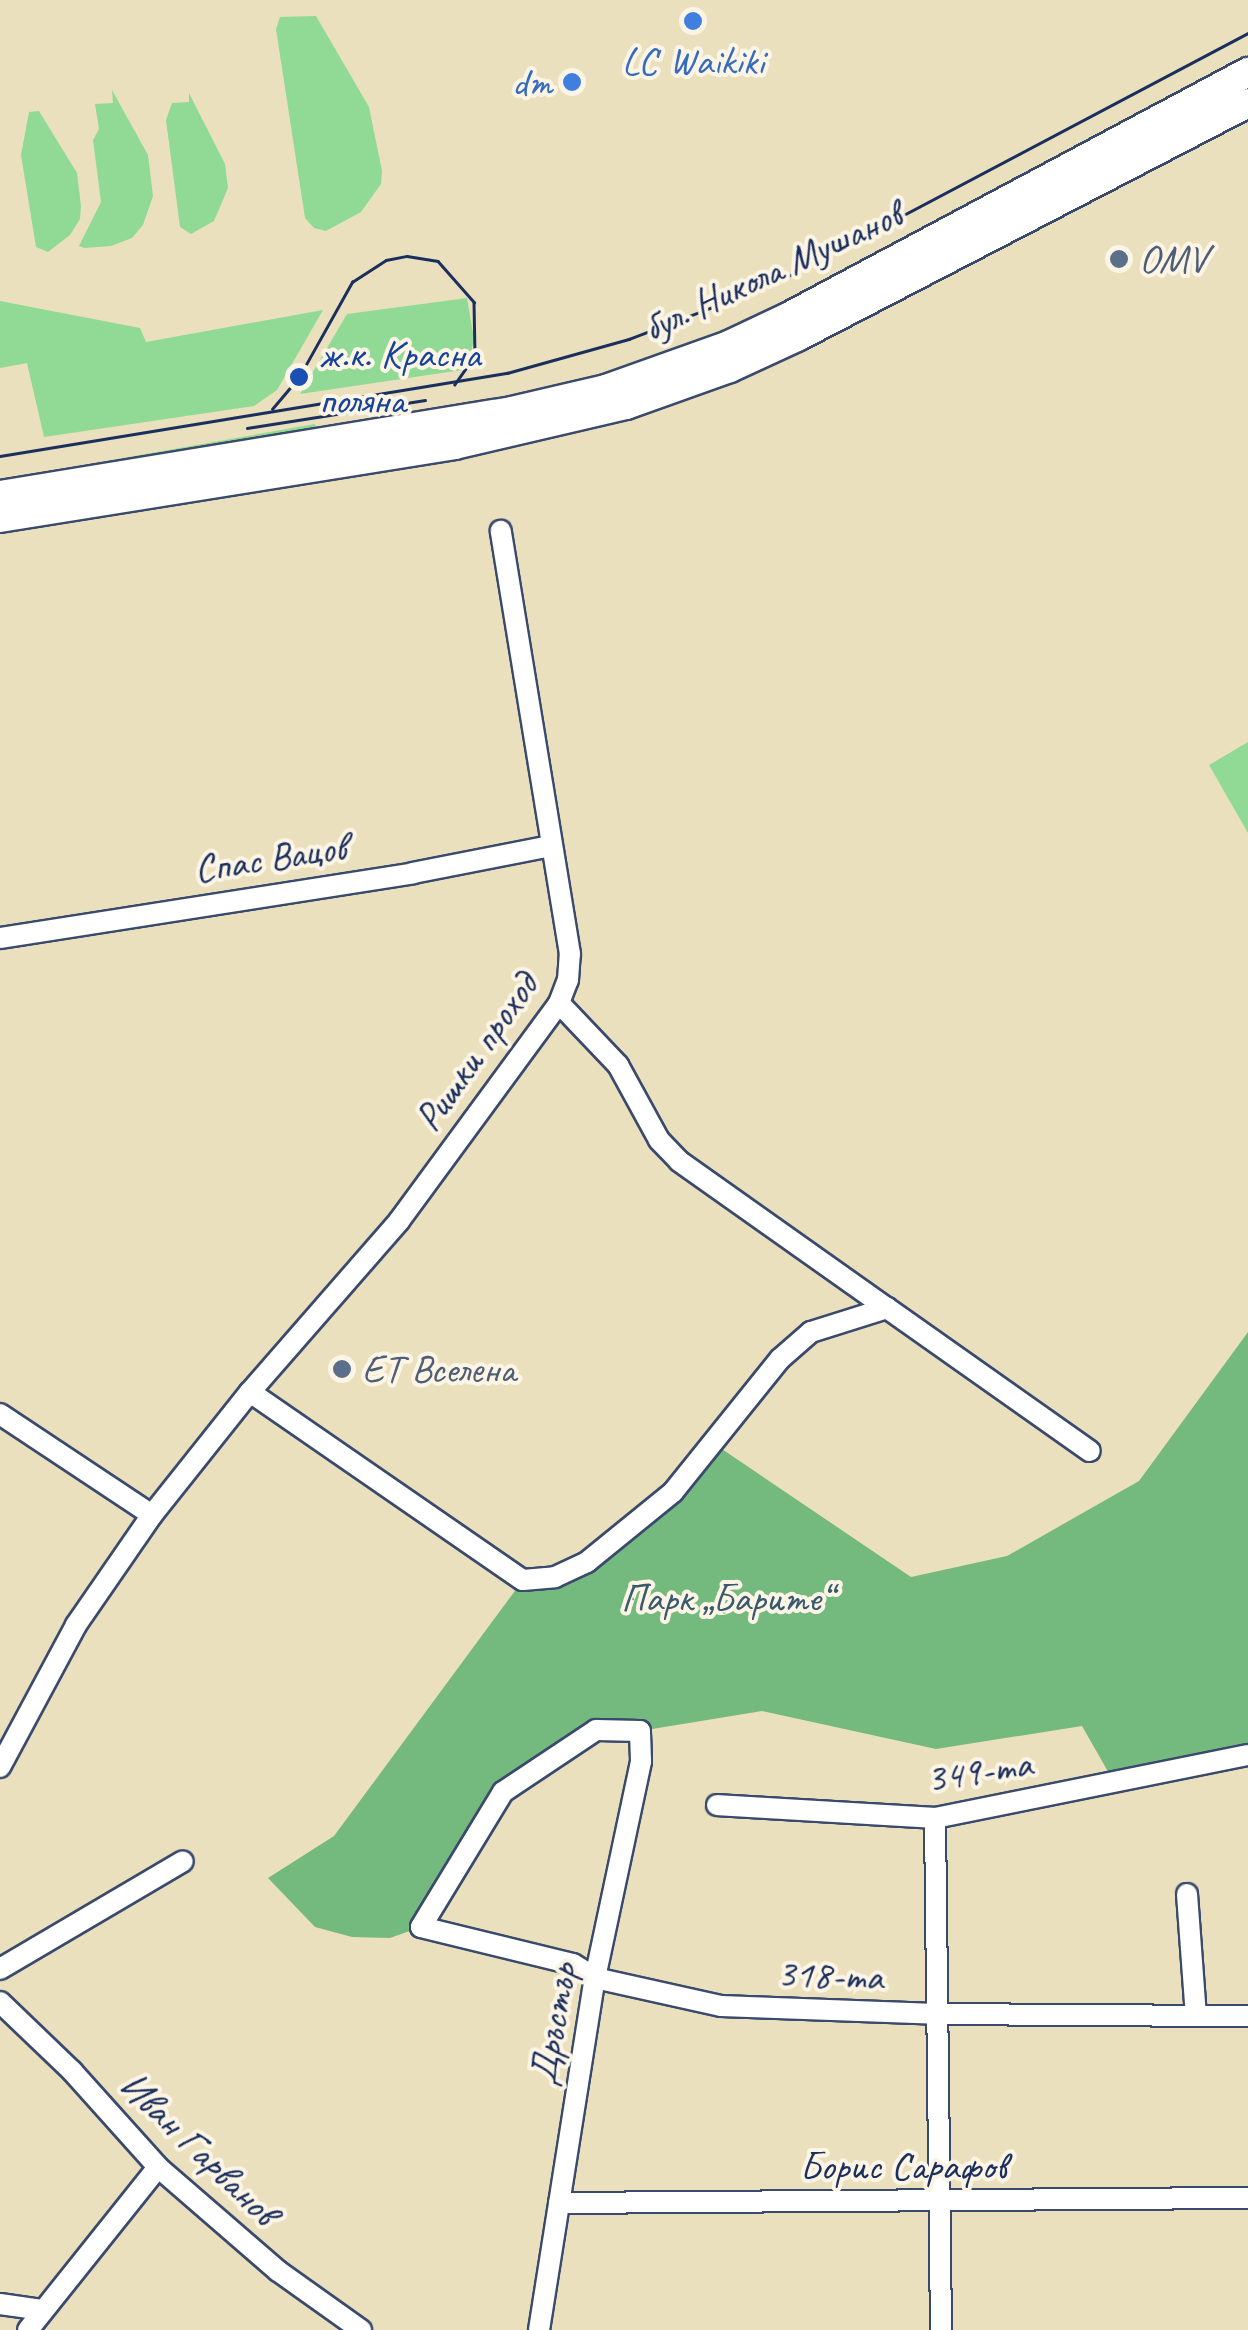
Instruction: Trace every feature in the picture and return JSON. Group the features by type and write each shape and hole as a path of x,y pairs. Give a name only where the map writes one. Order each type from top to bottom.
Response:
{"main road":[{"name":"бул. Никола Мушанов","path":"0,495 512,412 606,389 729,345 790,316 1248,72"},
{"name":"бул. Никола Мушанов","path":"0,518 454,444 626,405 730,368 796,337 1248,103"}],"street":[{"name":"Ришки проход","path":"0,1767 76,1625 152,1515 250,1392 400,1221 559,1003 568,980 570,954 500,531"},
{"name":"Спас Вацов","path":"0,938 413,873 550,846"},
{"path":"559,1003 618,1065 659,1140 679,1161 1090,1450"},
{"path":"250,1392 523,1580 554,1577 586,1562 673,1492 780,1360 811,1332 887,1308"},
{"path":"0,1414 152,1515"},
{"name":"Дръстър","path":"421,1927 502,1792 596,1730 640,1730 641,1761 595,1978 539,2330"},
{"name":"349-та","path":"718,1805 935,1818 1248,1755"},
{"path":"935,1818 940,2330"},
{"path":"0,1969 183,1861"},
{"path":"1187,1894 1196,2016"},
{"name":"318-та","path":"421,1927 574,1964 595,1978 721,2006 936,2014 1248,2016"},
{"name":"Иван Гарванов","path":"0,2002 72,2071 158,2167 278,2271 361,2330"},
{"path":"28,2330 158,2167"},
{"name":"Борис Сарафов","path":"559,2203 1248,2198"},
{"path":"0,2304 42,2310"}],"green space":[{"path":"316,16 369,107 382,171 381,184 361,212 326,231 314,228 305,218 276,29 280,17"},
{"path":"112,90 148,155 153,196 143,225 132,238 111,246 84,248 79,246 101,202 93,140 99,129 95,104 113,103"},
{"path":"189,93 225,164 228,188 214,221 191,234 180,227 166,120 172,103 189,102"},
{"path":"39,111 77,173 81,206 80,219 70,235 48,252 36,247 21,155 29,112"},
{"path":"467,298 474,339 469,362 462,370 300,394 347,314"},
{"path":"0,301 140,328 146,342 323,310 277,390 254,406 44,437 27,363 0,368"},
{"path":"315,424 317,435 3,490 1,479"},
{"path":"1248,742 1248,833 1209,765"},
{"name":"Парк „Барите“","path":"1248,1332 1248,1755 1114,1782 1082,1726 936,1749 762,1711 640,1731 596,1730 503,1792 421,1927 390,1938 352,1937 315,1927 268,1878 334,1836 523,1580 587,1562 713,1443 911,1577 1007,1556 1139,1481"}],"tram line":[{"path":"0,456 507,373 629,339 773,284 1248,33"},
{"path":"272,409 299,377 352,282 386,260 407,256 438,261 474,302 475,356 455,385"},
{"path":"247,428 425,400"}],"place":[{"name":"LC Waikiki","path":"693,21"},
{"name":"dm","path":"572,82"},
{"name":"OMV","path":"1119,259"},
{"name":"ж.к. Красна поляна","path":"299,377"},
{"name":"ЕТ Вселена","path":"342,1369"}]}
